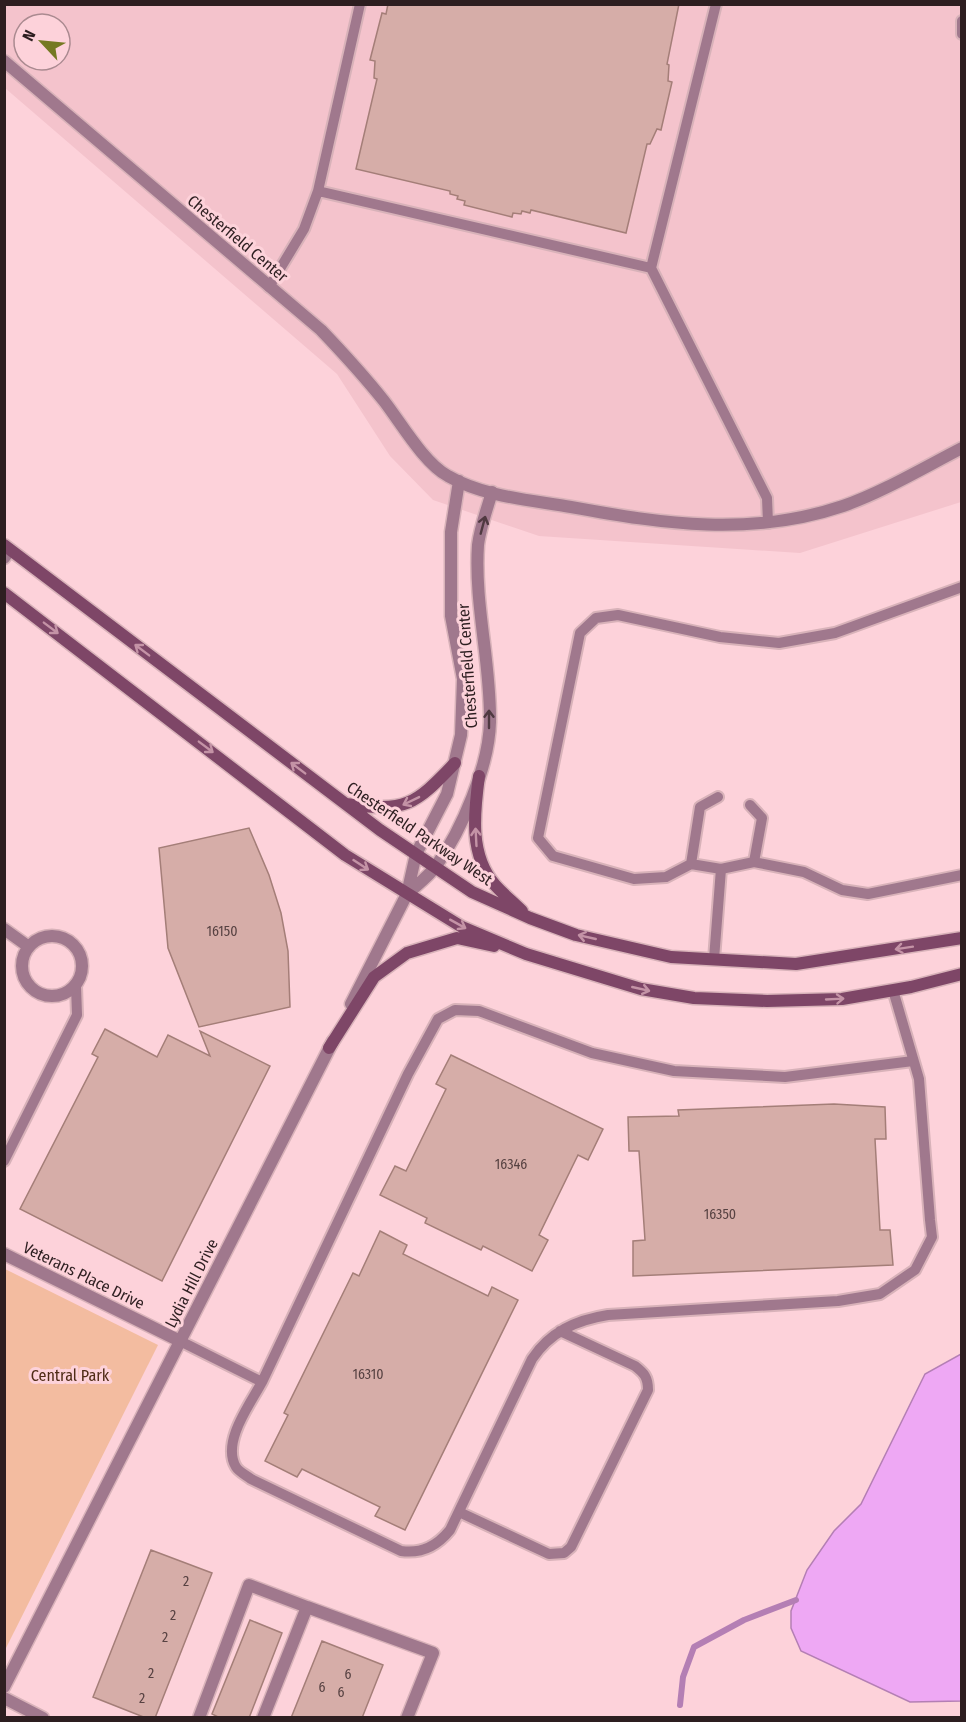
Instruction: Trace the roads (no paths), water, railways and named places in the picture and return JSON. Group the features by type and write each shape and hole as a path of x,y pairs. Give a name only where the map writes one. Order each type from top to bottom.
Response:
{"street":[{"name":"Chesterfield Center","path":"4,61 321,330 354,364 432,462 447,476 459,481 492,492 612,515 689,525 744,526 798,519 846,505 962,448"},
{"name":"Chesterfield Center","path":"407,894 416,854 447,794 461,735 463,679 451,616 451,532 459,481"},
{"name":"Chesterfield Center","path":"407,894 436,867 456,832 479,776 486,749 490,723 478,595 478,544 492,492"},
{"name":"Chesterfield Parkway West","path":"6,551 344,804 472,892 530,918 576,935 671,957 796,964 962,938"},
{"path":"4,593 345,855 462,927 520,952"},
{"path":"344,804 383,809 406,804 429,790 454,763"},
{"path":"479,776 475,807 477,852 494,884 530,918"},
{"name":"Lydia Hill Drive","path":"4,1687 407,894"},
{"path":"4,929 29,947"},
{"path":"50,936 62,937 72,943 80,952 83,964 82,975 76,986 67,994 55,997 43,996 33,990 25,981 22,969 23,957 29,947 38,939 50,936"},
{"path":"329,1048 374,976 407,953 457,938 520,952 641,990 694,998 767,1001 842,999 962,974"},
{"name":"Veterans Place Drive","path":"4,1254 180,1341"},
{"path":"199,1718 249,1585 433,1653 407,1718"},
{"path":"263,1718 308,1607"},
{"path":"4,1698 43,1718"}],"lane":[{"path":"269,287 303,229 318,191 360,4"},
{"path":"716,4 651,268 767,498 768,523"},
{"path":"962,21 962,34"},
{"path":"318,191 651,268"},
{"path":"962,587 835,633 779,643 720,637 618,615 596,618 580,633 538,838 553,856 634,879 666,877 691,864 721,869 754,862 804,872 842,890 868,894 962,875"},
{"path":"691,864 700,807 718,797"},
{"path":"750,805 762,818 754,862"},
{"path":"714,959 721,869"},
{"path":"4,1161 77,1015 76,986"},
{"path":"893,990 919,1079 932,1237 915,1270 880,1294 838,1301 608,1315 588,1318 560,1331 543,1342 532,1359 450,1530 435,1545 423,1551 401,1551 251,1479 237,1468 232,1456 236,1433 408,1074 438,1019 455,1010 479,1011 592,1053 674,1071 785,1077 913,1061"},
{"path":"459,1512 549,1554 564,1553 571,1547 648,1389 648,1381 645,1374 635,1366 560,1331"},
{"path":"180,1341 262,1382"}],"waterway":[{"path":"680,1705 683,1677 694,1647 744,1620 796,1600"}],"park label":[{"name":"Central Park","path":"70,1375"}]}
